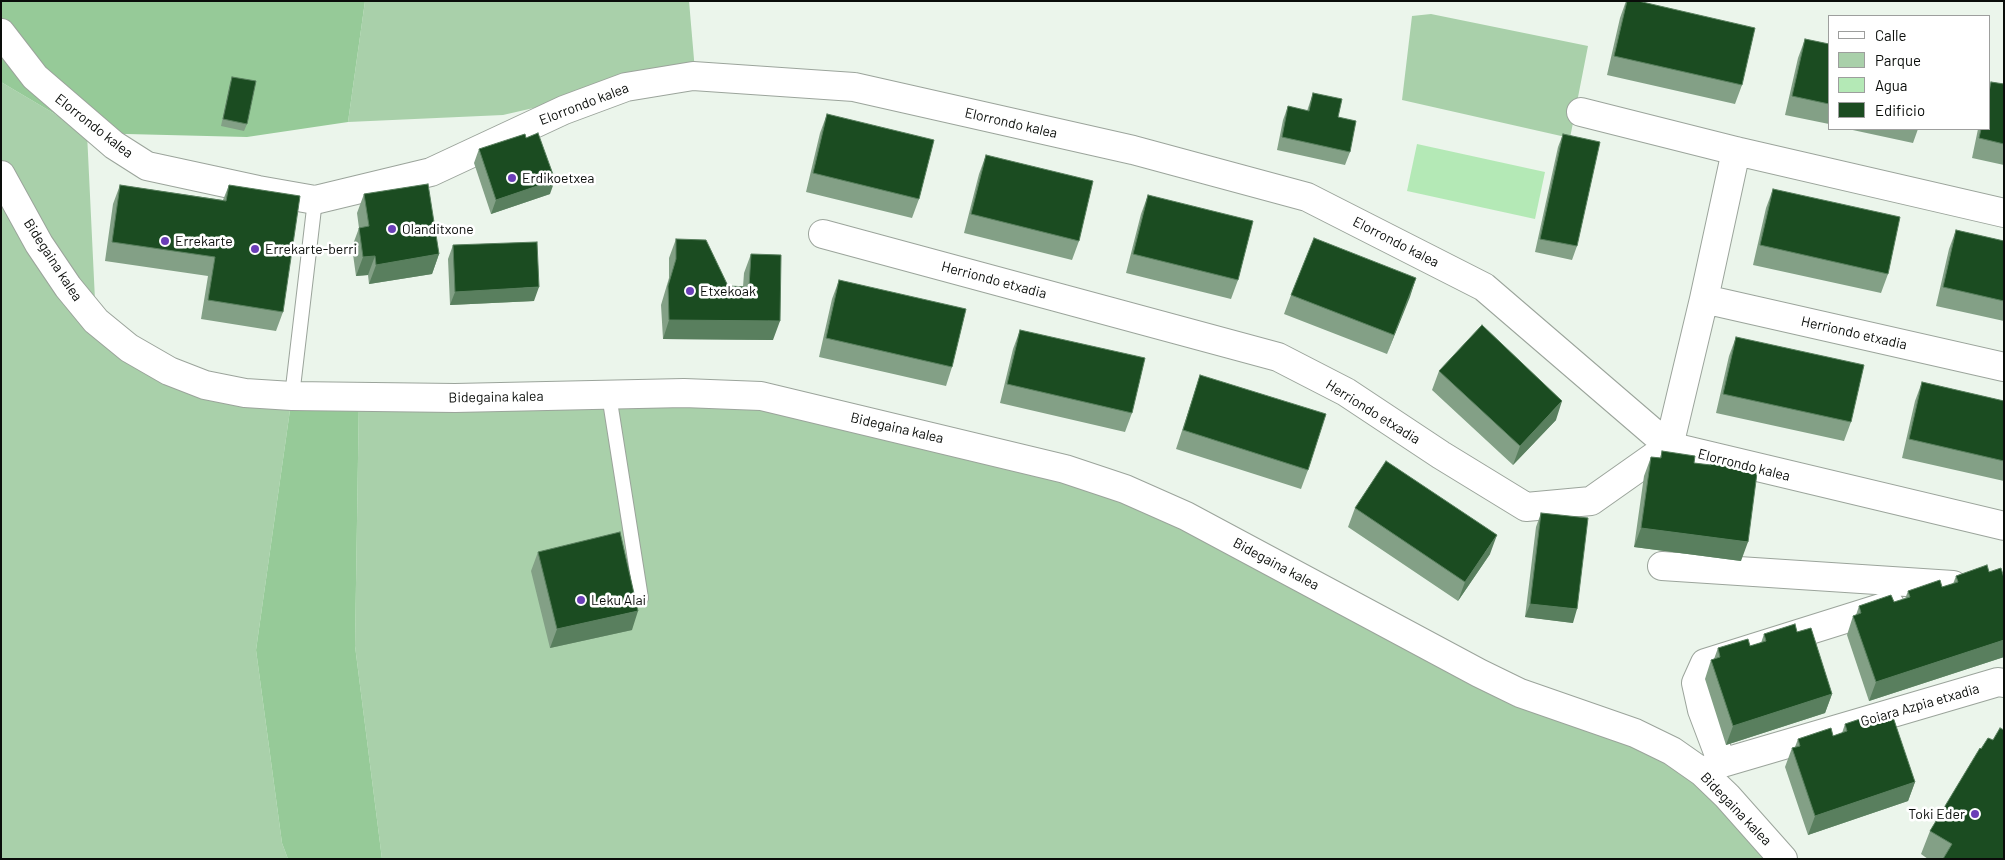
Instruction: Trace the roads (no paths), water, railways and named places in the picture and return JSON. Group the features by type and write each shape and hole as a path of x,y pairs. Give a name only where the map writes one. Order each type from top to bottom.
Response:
{"street":[{"name":"Elorrondo kalea","path":"1,33 35,77 114,145 147,166 258,190 315,200 431,172 564,110 626,86 693,76 854,87 1133,150 1308,197 1484,287 1669,446 2004,526"},
{"path":"1581,112 1736,151 2004,213"},
{"path":"1669,446 1704,299 1736,151"},
{"name":"Bidegaina kalea","path":"1,175 39,244 68,287 96,321 129,348 170,371 204,385 246,393 292,396 455,398 684,393 761,396 1065,469 1125,489 1186,516 1520,693 1635,733 1712,768 1728,796 1783,859"},
{"name":"Herriondo etxadia","path":"823,234 1278,357 1346,392 1526,508 1591,501 1669,446"},
{"name":"Herriondo etxadia","path":"1704,299 2004,367"},
{"path":"1662,566 1966,581 1705,663 1696,683 1712,768"},
{"name":"Goiara Azpia etxadia","path":"1712,768 1998,682 2004,684"}],"lane":[{"path":"292,396 315,200"},
{"path":"609,395 641,598"}],"water":[{"path":"1417,144 1545,172 1535,219 1407,191"}],"place":[{"name":"Erdikoetxea","path":"512,178"},
{"name":"Olanditxone","path":"392,229"},
{"name":"Errekarte","path":"165,241"},
{"name":"Errekarte-berri","path":"255,249"},
{"name":"Etxekoak","path":"690,291"},
{"name":"Leku Alai","path":"581,600"},
{"name":"Toki Eder","path":"1975,814"}]}
